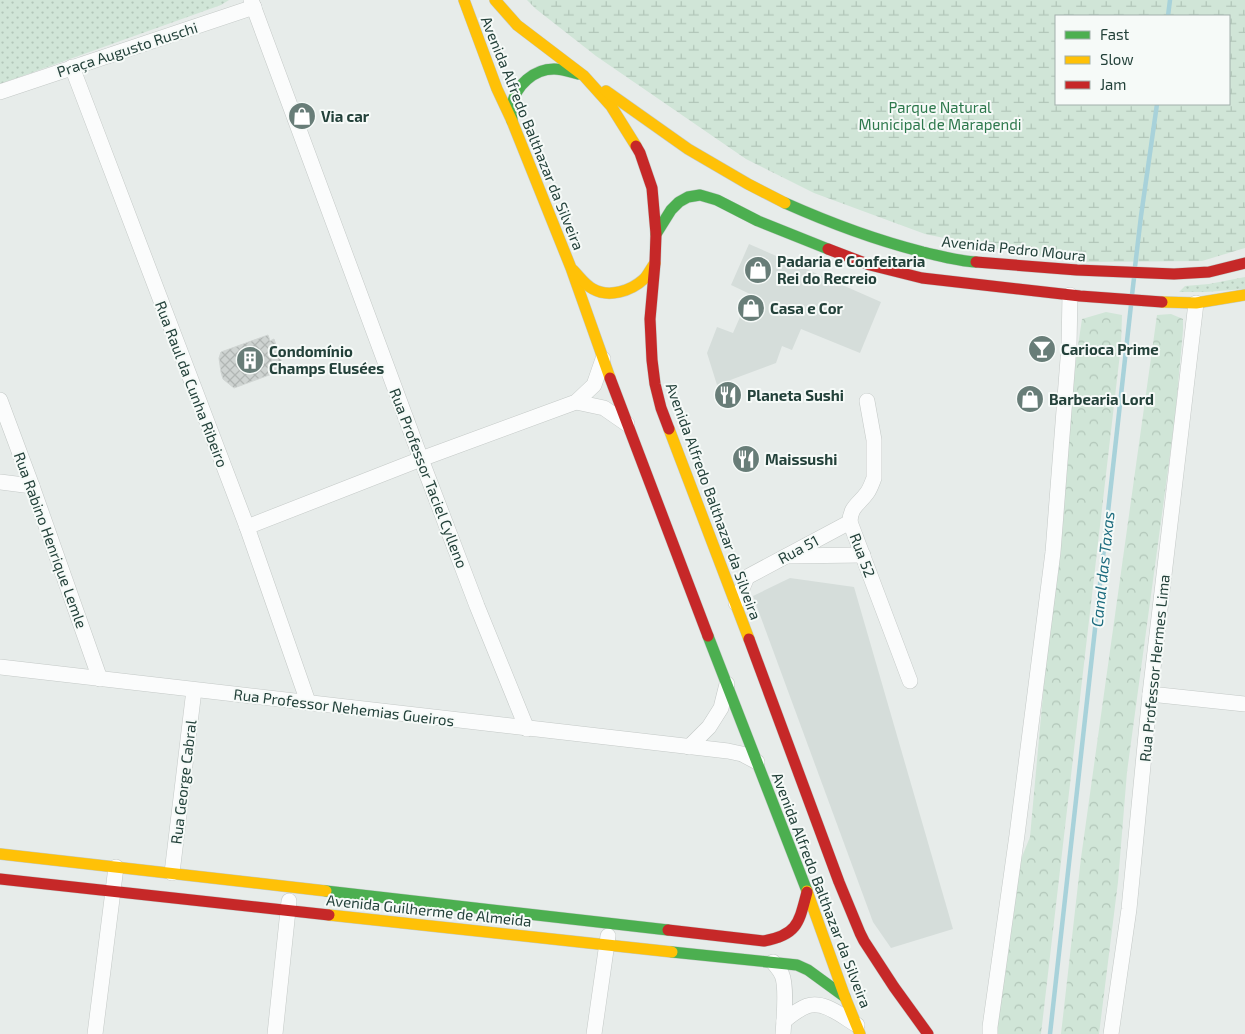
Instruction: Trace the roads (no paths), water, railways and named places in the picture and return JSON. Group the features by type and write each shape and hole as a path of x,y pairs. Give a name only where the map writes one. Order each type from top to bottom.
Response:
{"street":[{"name":"Avenida Alfredo Balthazar da Silveira","path":"464,0 497,89 512,121 571,268 627,424 858,1030"},
{"name":"Avenida Alfredo Balthazar da Silveira","path":"495,0 517,25 584,76 611,106 640,153 652,188 656,234 650,319 652,360 661,408 860,934 894,987 928,1034"},
{"name":"Praça Augusto Ruschi","path":"0,92 252,3"},
{"name":"Rua Professor Taciel Cylleno","path":"252,3 421,459 477,606 527,729"},
{"name":"Rua Raul da Cunha Ribeiro","path":"72,67 247,527 308,702"},
{"path":"512,121 511,106 516,92 525,80 537,72 551,69 566,70 584,76"},
{"name":"Avenida Pedro Moura","path":"584,76 695,153 769,195 838,225 892,244 961,260 1077,270 1174,274 1209,272 1245,263"},
{"path":"656,234 670,210 679,202 688,197 700,195 717,200 789,234 870,265 922,278 960,284 1075,296 1175,303 1196,303 1245,295"},
{"path":"571,268 594,289 608,293 617,293 632,288 644,279 655,263"},
{"path":"989,1032 1017,835 1053,552 1069,346 1075,296"},
{"name":"Rua Professor Hermes Lima","path":"1111,1034 1129,909 1150,694 1196,303"},
{"path":"247,527 421,459 576,402 594,385 603,359"},
{"name":"Rua Rabino Henrique Lemle","path":"0,400 100,680"},
{"name":"Rua 52","path":"867,401 874,440 874,478 866,494 851,511 850,522 910,681"},
{"path":"576,402 604,408 627,424"},
{"path":"0,482 32,486"},
{"name":"Rua 51","path":"747,577 850,522"},
{"path":"785,556 863,556"},
{"path":"720,563 747,577 736,603"},
{"name":"Rua Professor Nehemias Gueiros","path":"0,668 728,751 742,754 757,762"},
{"path":"689,747 708,727 721,708 727,684"},
{"name":"Rua George Cabral","path":"172,874 194,690"},
{"path":"1150,694 1245,704"},
{"name":"Avenida Guilherme de Almeida","path":"0,854 764,941 785,936 791,931 798,921 807,892"},
{"path":"95,1034 116,867"},
{"name":"Avenida Guilherme de Almeida","path":"0,879 773,962 808,970 845,997"},
{"path":"275,1034 291,887"},
{"path":"594,1034 610,924"},
{"path":"773,962 783,979 783,1028"},
{"path":"783,1028 790,1016 807,1006 816,1005 825,1007 858,1030"}],"waterway":[{"name":"Canal das Taxas","path":"1168,15 1170,0"},
{"name":"Canal das Taxas","path":"1135,267 1157,105"},
{"name":"Canal das Taxas","path":"1132,295 1134,278"},
{"name":"Canal das Taxas","path":"1050,1034 1131,305"}],"place":[{"name":"Via car","path":"302,116"},
{"name":"Padaria e Confeitaria Rei do Recreio","path":"758,270"},
{"name":"Casa e Cor","path":"751,308"},
{"name":"Carioca Prime","path":"1042,349"},
{"name":"Condomínio Champs Elusées","path":"250,360"},
{"name":"Planeta Sushi","path":"728,395"},
{"name":"Barbearia Lord","path":"1030,399"},
{"name":"Maissushi","path":"746,459"}],"park label":[{"name":"Parque Natural Municipal de Marapendi","path":"940,116"}]}
